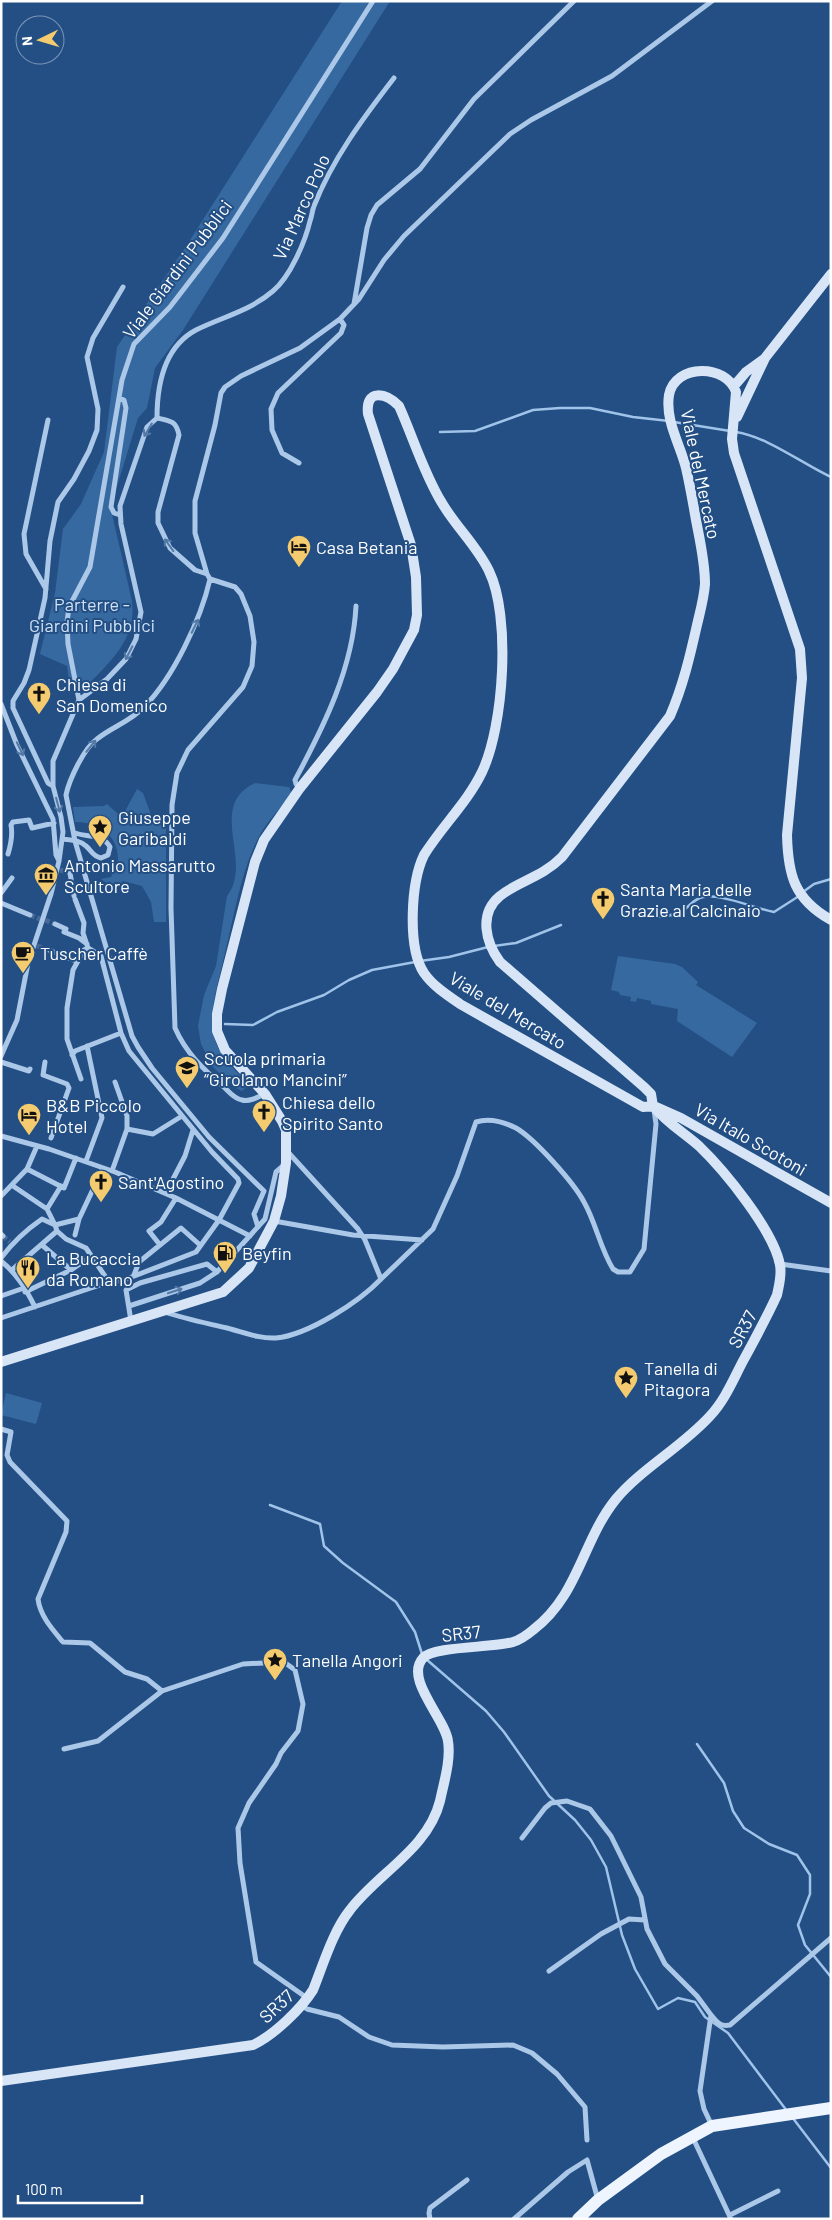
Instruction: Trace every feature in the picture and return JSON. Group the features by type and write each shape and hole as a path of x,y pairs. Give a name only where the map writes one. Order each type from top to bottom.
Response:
{"main road":[{"path":"717,373 730,380 734,386 747,380 831,274"},
{"path":"734,424 760,364"},
{"name":"Viale del Mercato","path":"1,1362 208,1299 223,1292 235,1283 249,1268 274,1221 281,1196 286,1163 286,1130 265,1094 225,1050 217,1031 217,1014 232,946 255,862 264,840 300,788 377,692 400,657 414,630 418,597 411,545 367,406 370,399 376,394 386,395 399,406 441,502 478,552 490,572 498,598 502,639 500,683 494,735 483,770 471,793 428,848 420,863 414,897 413,929 419,962 424,973 437,988 460,1004 643,1107 653,1106 651,1094 644,1087 500,962 490,948 486,928 493,903 499,896 540,875 562,857 670,716 679,694 703,595 704,565 686,467 672,429 670,394 674,384 693,372 731,373 760,364"},
{"name":"Viale del Mercato","path":"734,386 736,400 732,439 739,471 800,649 802,678 787,834 789,868 797,889 806,904 831,920"},
{"name":"Via Italo Scotoni","path":"653,1106 681,1118 831,1203"},
{"name":"SR37","path":"1,2081 253,2045 270,2034 304,2002 348,1912 369,1887 416,1845 430,1826 439,1806 449,1754 448,1740 445,1730 420,1685 417,1674 423,1658 437,1650 491,1646 515,1641 548,1618 558,1607 604,1516 617,1498 690,1435 722,1402 777,1295 780,1281 780,1264 767,1234 736,1188 698,1146 666,1121 653,1106"},
{"path":"578,2219 597,2199 661,2154 712,2126 831,2108"}],"street":[{"name":"Viale Giardini Pubblici","path":"79,700 68,644 67,622 69,607 90,567 122,380 134,344 170,307 223,238 373,1"},
{"path":"354,304 367,228 377,205 420,169 474,100 574,1"},
{"path":"258,1227 254,1214 264,1191 209,1138 152,1068 132,1036 75,841 75,833 66,795 68,788 85,753 95,740 129,719 145,706 180,656 196,624 209,576 194,533 195,501 215,425 221,393 232,380 300,348 340,319 354,304 384,260 404,236 510,134 531,120 612,76 712,1"},
{"name":"Via Marco Polo","path":"157,418 157,402 162,368 179,343 195,331 244,311 274,291 297,256 310,222 313,208 343,150 366,114 394,78"},
{"path":"53,786 48,783 13,708 13,700 24,683 29,670 46,589 50,541 58,502 74,480 89,451 96,430 98,409 87,357 93,338 123,287"},
{"path":"299,463 282,453 272,430 271,409 278,392 340,333 344,325 340,319"},
{"path":"119,398 124,400 126,408 111,507 114,512 120,515"},
{"path":"1,1056 17,1020 28,963 58,871 63,832 53,786 53,761 79,700 107,679 126,659 136,639 141,612 120,515 120,506 147,427 157,418 171,421 178,426 179,435 158,512 158,524 170,548 195,570 234,587 240,594 246,605 253,629 254,654 252,666 244,687 188,750 177,773 172,805 171,908 175,1028 184,1046 199,1066 235,1097 248,1100 265,1094"},
{"path":"46,589 26,554 24,534 48,420"},
{"path":"300,788 295,780 317,738 340,683 355,630 356,606"},
{"path":"1,704 17,745 54,823 56,855 59,861"},
{"path":"8,854 12,832 11,825 13,822 29,820 32,828 54,823"},
{"path":"63,839 75,841 86,846 94,856 101,858 108,855 110,847 106,840 100,837 84,836 75,833"},
{"path":"70,873 74,898 84,923 83,933 86,947 76,961 67,1008 67,1039 81,1079"},
{"path":"1,893 12,878"},
{"path":"1,903 30,914"},
{"path":"1,1318 134,1275 196,1252 219,1220 238,1183 238,1179 193,1130 129,1050 121,1033 101,956 86,947 79,938 64,932 66,929 55,924"},
{"path":"46,949 76,961"},
{"path":"72,1055 75,1051 121,1033"},
{"path":"86,1161 102,1118 87,1046"},
{"path":"1,1062 29,1071 30,1068"},
{"path":"45,1062 43,1075 67,1084 69,1088 52,1138"},
{"path":"112,1171 126,1129 127,1116 115,1082"},
{"path":"164,1311 261,1337 278,1338 290,1335 335,1314 372,1288 433,1229 476,1122 482,1120 498,1121 518,1129 575,1186 586,1204 603,1253 613,1269 618,1272 630,1272 639,1260 646,1238 656,1124 653,1106"},
{"path":"126,1129 153,1134 182,1116"},
{"path":"172,1181 185,1156 193,1130"},
{"path":"1,1136 49,1148 166,1192 250,1236"},
{"path":"1,1196 27,1169 37,1146"},
{"path":"287,1151 362,1236 381,1279"},
{"path":"27,1169 64,1188 76,1158"},
{"path":"129,1306 200,1283 217,1272 265,1220 276,1172 286,1163"},
{"path":"75,1235 79,1219 103,1168"},
{"path":"12,1186 47,1209 56,1228"},
{"path":"47,1209 61,1186"},
{"path":"160,1245 150,1231 161,1222 176,1198"},
{"path":"37,1306 24,1290 12,1270 1,1260 11,1243 42,1219 56,1228 66,1239 86,1248 109,1282"},
{"path":"12,1270 42,1245 56,1228 79,1219"},
{"path":"274,1221 362,1236 422,1240"},
{"path":"134,1275 137,1264 181,1228 200,1245"},
{"path":"42,1245 71,1270"},
{"path":"1,1296 24,1290 71,1270 90,1256"},
{"path":"131,1322 126,1290 140,1283 207,1264 217,1272"},
{"path":"780,1264 831,1271"},
{"path":"1,1429 12,1432 7,1455 10,1462 66,1520 66,1532 38,1599 39,1606 50,1626 63,1642 90,1643 125,1672 147,1679 162,1691"},
{"path":"64,1749 98,1741 162,1691 243,1664 284,1662 295,1670 303,1704 298,1731 249,1802 238,1828 240,1863 256,1962 304,2002 307,2009 339,2017 369,2037 392,2045 443,2047 513,2045 532,2053 557,2074 585,2108 587,2140"},
{"path":"522,1838 544,1808 551,1803 567,1801 590,1809 611,1836 641,1897 647,1928 665,1964 698,1996 718,2024 730,2025 831,1938"},
{"path":"549,1971 601,1934 622,1922 629,1919 645,1920"},
{"path":"711,2014 700,2091 704,2109 712,2126"},
{"path":"692,2136 731,2217 778,2191"},
{"path":"514,2219 568,2172 587,2160 597,2199"},
{"path":"430,2219 430,2208 467,2180"}],"green space":[{"name":"Parterre - Giardini Pubblici","path":"342,1 390,1 183,330 155,368 147,408 138,418 114,496 112,514 132,601 130,628 119,650 84,689 69,681 67,666 40,654 55,593 63,529 81,504 104,452 117,347 185,248"},
{"path":"255,783 289,787 292,794 264,828 248,862 213,1004 212,1023 215,1040 226,1060 246,1082 247,1086 242,1091 234,1087 213,1067 201,1044 198,1026 204,995 216,966 227,896 234,882 236,867 232,820 234,806 241,793"},
{"path":"137,789 143,793 153,820 166,821 166,922 154,922 151,902 142,886 123,881 116,888 111,889 101,879 111,877 117,864 115,843 99,827 83,822 75,822 73,807 104,806 107,804 117,813 124,813"},
{"path":"618,956 675,964 682,967 698,982 696,985 757,1023 732,1057 677,1021 678,1009 651,1004 651,1001 637,998 636,1002 630,1001 631,997 620,995 619,992 611,990"},
{"path":"6,1393 42,1403 36,1424 1,1415"}],"waterway":[{"path":"440,432 475,431 533,410 560,408 590,408 633,417 669,421"},
{"path":"674,422 730,431"},
{"path":"736,432 760,439 831,477"},
{"path":"803,892 814,884 831,879"},
{"path":"656,917 679,913 695,900 705,897 725,898 774,912 799,896"},
{"path":"494,946 516,943 561,925"},
{"path":"420,961 449,957 488,947"},
{"path":"225,1024 253,1025 277,1012 324,995 349,980 372,970 415,962"},
{"path":"270,1505 320,1524 324,1546 343,1563 396,1602 415,1632 422,1654"},
{"path":"426,1659 486,1711 504,1732 549,1796 575,1820 591,1840 606,1867 622,1935 635,1969 658,2009 678,1998 695,2002 705,2017 728,2033 787,2111"},
{"path":"697,1744 724,1783 733,1811 744,1828 769,1844 797,1855 810,1875 810,1894 798,1925 805,1945 831,1977"},
{"path":"792,2117 831,2168"}],"tunnel":[{"path":"60,870 70,873"},
{"path":"30,915 40,919"},
{"path":"45,920 55,924"},
{"path":"37,946 46,949"},
{"path":"167,1191 172,1181"},
{"path":"3,1236 10,1242"}],"place":[{"name":"Casa Betania","path":"299,568"},
{"name":"Chiesa di San Domenico","path":"39,715"},
{"name":"Giuseppe Garibaldi","path":"100,848"},
{"name":"Antonio Massarutto Scultore","path":"46,896"},
{"name":"Santa Maria delle Grazie al Calcinaio","path":"603,920"},
{"name":"Tuscher Caffè","path":"23,974"},
{"name":"Scuola primaria “Girolamo Mancini”","path":"187,1089"},
{"name":"Chiesa dello Spirito Santo","path":"264,1133"},
{"name":"B&B Piccolo Hotel","path":"29,1136"},
{"name":"Sant'Agostino","path":"101,1203"},
{"name":"Beyfin","path":"225,1274"},
{"name":"La Bucaccia da Romano","path":"28,1289"},
{"name":"Tanella di Pitagora","path":"626,1399"},
{"name":"Tanella Angori","path":"275,1681"}]}
